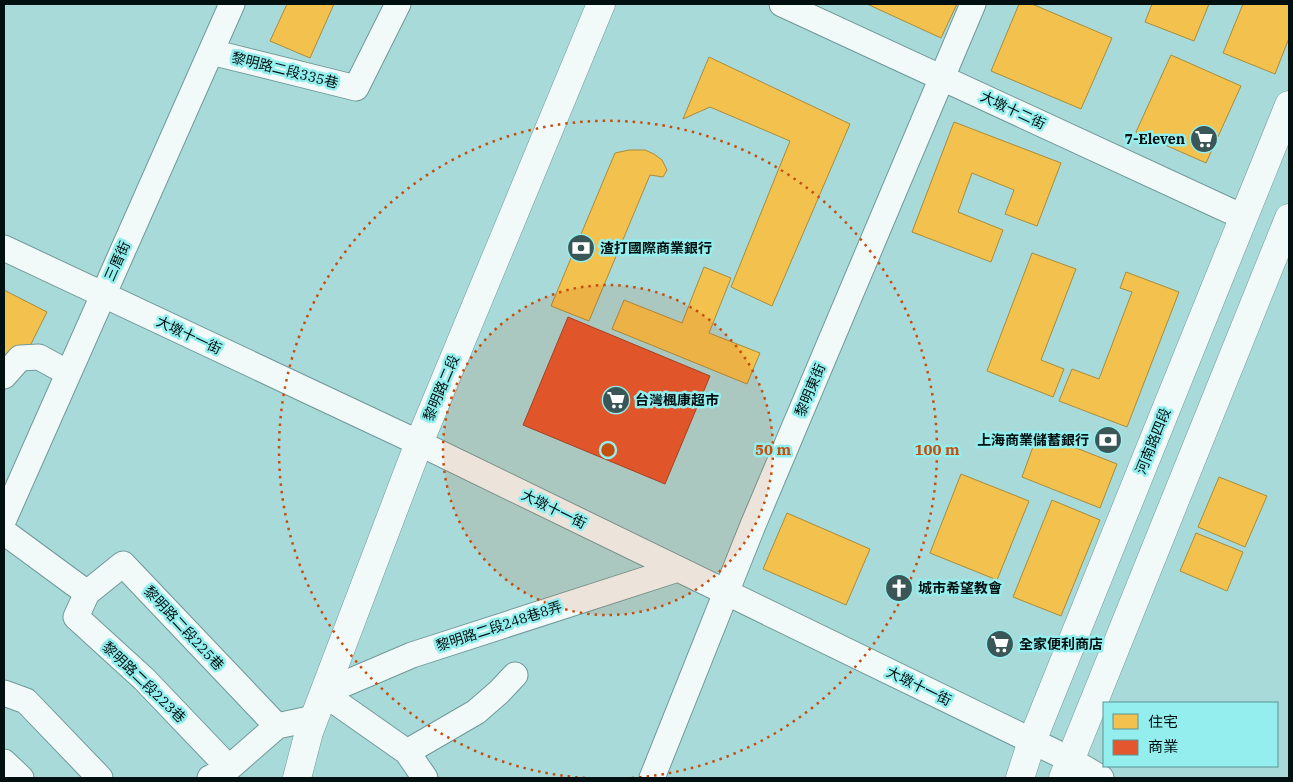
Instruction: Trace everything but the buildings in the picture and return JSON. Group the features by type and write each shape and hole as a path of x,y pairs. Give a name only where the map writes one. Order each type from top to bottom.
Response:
{"street":[{"name":"三厝街","path":"4,519 232,4"},
{"name":"黎明路二段335巷","path":"211,52 356,88 398,4"},
{"name":"黎明路二段","path":"297,778 309,732 323,693 419,443 601,4"},
{"name":"大墩十二街","path":"782,4 1243,218"},
{"name":"黎明東街","path":"652,778 726,592 973,4"},
{"name":"河南路四段","path":"1020,778 1032,741 1289,106"},
{"path":"1066,769 1284,250 1289,218"},
{"name":"大墩十一街","path":"4,248 419,443 1032,741 1066,769 1101,778"},
{"path":"4,376 20,358 39,356 68,373"},
{"path":"4,532 88,593"},
{"name":"黎明路二段225巷","path":"88,593 123,564 277,726"},
{"name":"黎明路二段248巷8弄","path":"323,693 412,654 678,569"},
{"name":"黎明路二段223巷","path":"88,593 76,617 144,679 220,773"},
{"path":"407,752 476,712 515,675"},
{"path":"4,693 26,701 100,778"},
{"path":"323,693 407,752 425,778"},
{"path":"220,773 277,726 314,718"},
{"path":"4,762 21,778"}],"place":[{"name":"7-Eleven","path":"1204,139"},
{"name":"渣打國際商業銀行","path":"581,248"},
{"name":"台灣楓康超市","path":"616,400"},
{"name":"上海商業儲蓄銀行","path":"1108,440"},
{"name":"城市希望教會","path":"899,588"},
{"name":"全家便利商店","path":"1000,644"}]}
